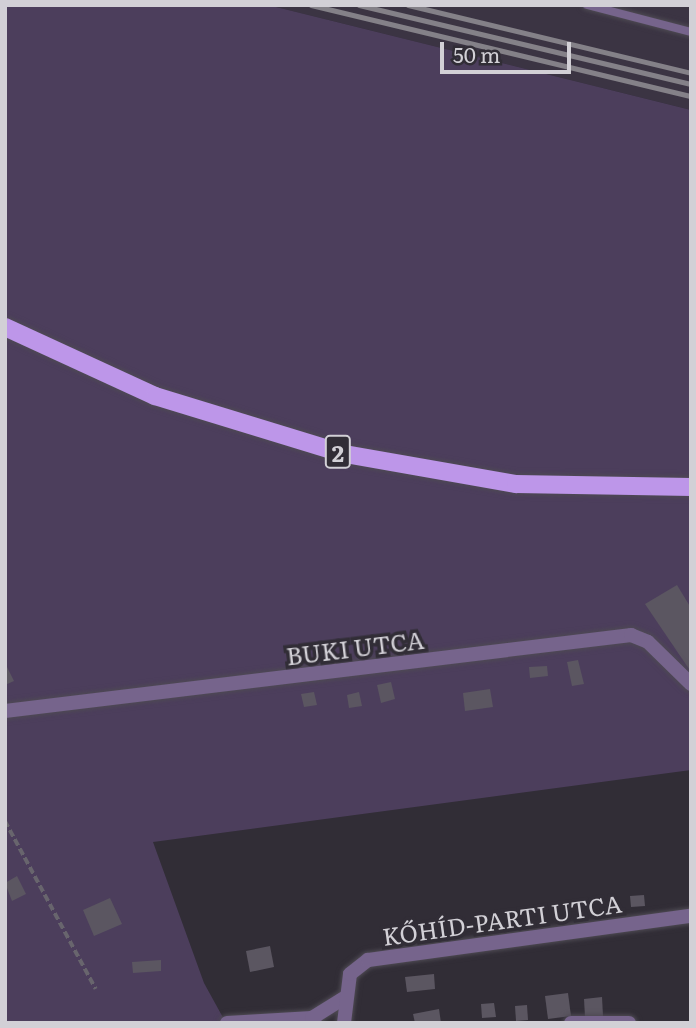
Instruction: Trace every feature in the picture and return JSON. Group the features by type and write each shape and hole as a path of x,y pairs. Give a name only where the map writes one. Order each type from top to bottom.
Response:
{"main road":[{"name":"2","path":"5,327 155,396 345,454 516,484 691,487"}],"street":[{"name":"BUKI UTCA","path":"5,711 631,635 648,642 691,684"},
{"name":"KŐHÍD-PARTI UTCA","path":"344,998 350,974 368,960 691,916"},
{"path":"227,1023 313,1020 344,998"},
{"path":"344,998 344,1023"},
{"path":"571,1023 629,1023"}],"lane":[{"path":"587,5 691,32"}],"path":[{"path":"5,821 96,989"}],"shaded area":[{"path":"5,5 268,5 691,110 691,770 153,842 204,983 226,1023 5,1023"},
{"path":"268,5 691,5 691,110"}],"building":[{"path":"677,585 691,608 691,672 645,604"},
{"path":"578,660 584,684 572,686 567,662"},
{"path":"5,663 14,681 5,685"},
{"path":"547,666 548,676 530,678 529,667"},
{"path":"391,682 395,699 381,703 377,685"},
{"path":"490,689 493,707 465,711 463,693"},
{"path":"314,692 317,705 304,707 301,694"},
{"path":"359,692 362,706 349,708 347,695"},
{"path":"17,876 26,894 12,901 5,883"},
{"path":"644,895 645,906 631,907 630,896"},
{"path":"110,898 122,924 94,936 83,910"},
{"path":"270,946 274,967 250,972 246,951"},
{"path":"161,960 161,971 133,973 132,962"},
{"path":"434,974 435,989 407,992 405,977"},
{"path":"568,993 571,1016 548,1019 545,996"},
{"path":"602,997 603,1016 585,1017 584,999"},
{"path":"494,1003 496,1017 482,1018 481,1004"},
{"path":"527,1005 528,1020 516,1021 515,1006"},
{"path":"439,1009 441,1023 415,1023 413,1014"}],"railway":[{"path":"311,5 691,96"},
{"path":"359,5 691,84"},
{"path":"408,5 691,73"}]}
